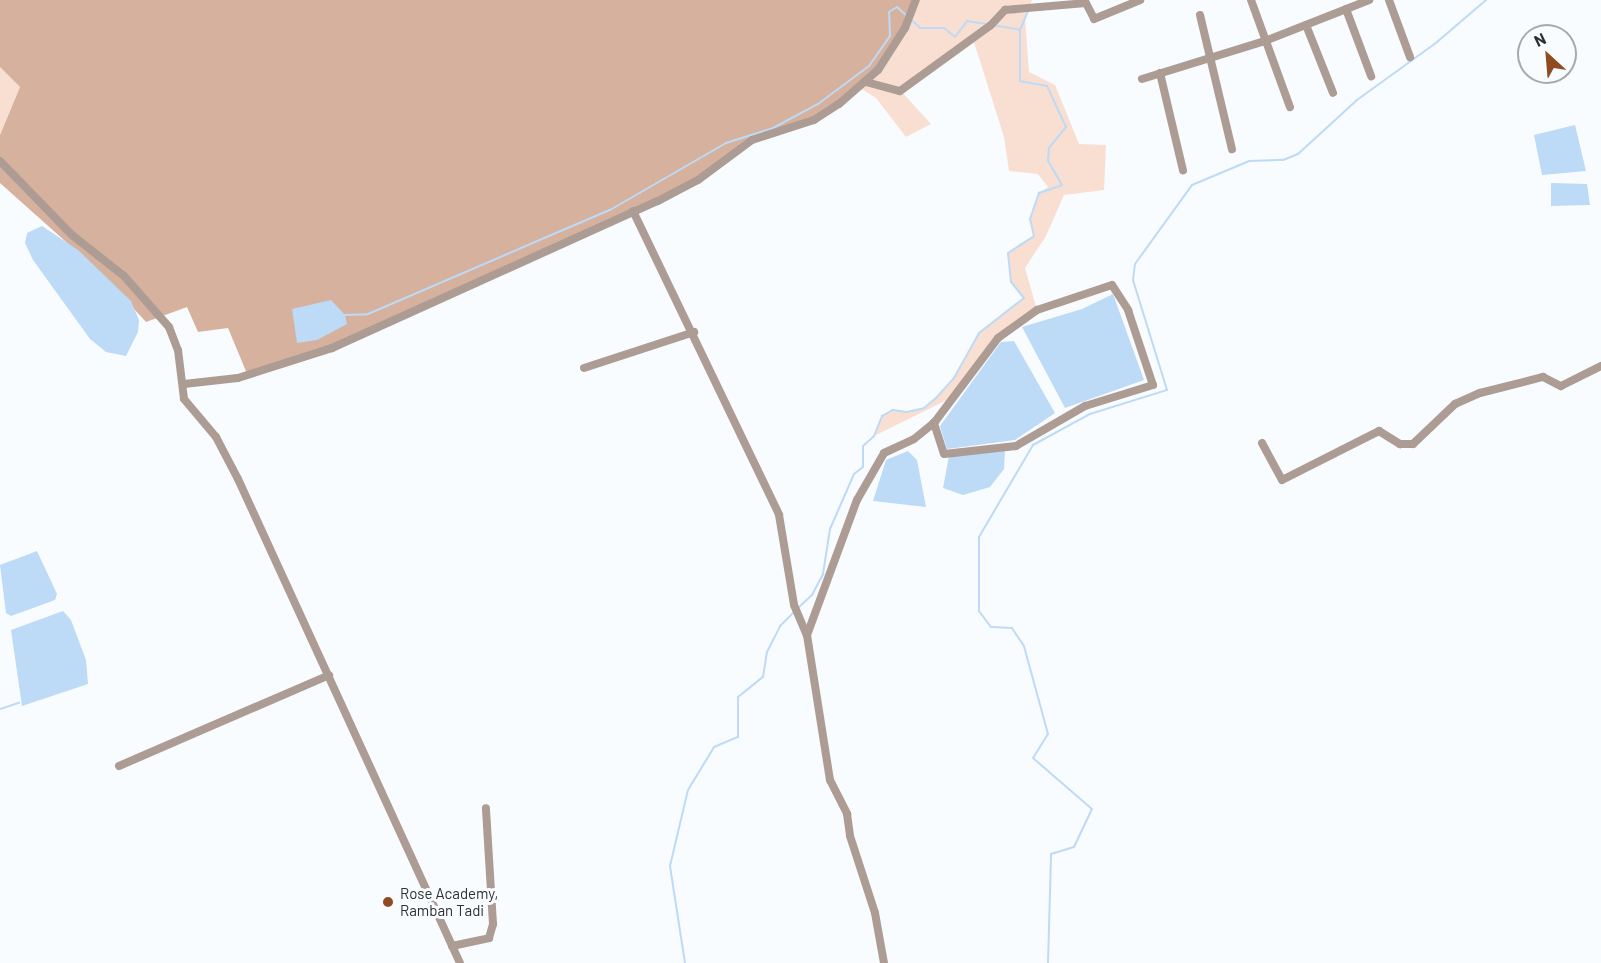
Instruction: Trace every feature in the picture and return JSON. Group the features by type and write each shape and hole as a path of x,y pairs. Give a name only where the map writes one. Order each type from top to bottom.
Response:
{"street":[{"path":"184,384 238,378 332,348 698,180 752,140 814,120 866,82 905,28 916,0"},
{"path":"866,82 900,91 991,25 1005,10 1086,3 1094,19 1140,0"},
{"path":"1251,0 1290,107"},
{"path":"1142,79 1265,41 1370,0"},
{"path":"1389,0 1410,57"},
{"path":"1346,9 1371,76"},
{"path":"1200,15 1232,149"},
{"path":"1306,25 1333,93"},
{"path":"1160,73 1183,170"},
{"path":"0,161 57,220 154,306 174,337 184,384 184,399 216,437 238,479 460,963"},
{"path":"633,211 694,332 779,515 794,605 807,635 830,780 847,814 850,836 875,913 884,963"},
{"path":"807,635 857,500 884,453 914,439 934,423 998,338 1037,310 1112,285 1128,310 1153,385 1085,406 1016,446 944,454 934,423"},
{"path":"584,368 694,332"},
{"path":"1262,443 1282,480 1379,431 1400,444 1413,444 1455,404 1480,393 1543,377 1561,386 1601,366"},
{"path":"119,765 329,675"},
{"path":"452,946 489,938 493,924 486,808"}],"shaded area":[{"path":"0,0 916,0 878,70 814,120 752,140 698,180 374,329 248,376 228,328 198,332 187,307 146,322 102,274 0,183 0,135 20,87 0,67"},
{"path":"916,0 1032,0 1025,18 1029,72 1055,85 1079,144 1106,145 1104,190 1064,195 1046,236 1025,268 1037,310 998,338 955,396 874,436 882,416 893,410 907,412 924,408 936,398 953,380 979,333 1023,299 1011,282 1008,253 1034,236 1030,219 1039,193 1048,187 1038,174 1009,171 1004,137 973,39 901,91 931,124 906,137 876,98 860,88"},
{"path":"0,67 20,87 0,135"}],"water":[{"path":"1575,125 1586,171 1542,175 1534,135"},
{"path":"1551,183 1587,184 1590,205 1551,206"},
{"path":"42,226 78,250 131,301 139,320 138,332 126,356 106,352 90,339 33,260 25,243 27,233"},
{"path":"1113,294 1144,380 1065,408 1022,327 1082,309"},
{"path":"331,300 345,315 347,324 317,340 297,343 292,309"},
{"path":"1014,341 1055,413 1015,440 947,449 940,426 1001,342"},
{"path":"908,451 917,460 926,507 873,501 886,460"},
{"path":"1005,451 1004,469 990,487 963,495 943,488 949,456"},
{"path":"37,551 57,594 55,600 11,616 6,613 0,565"},
{"path":"63,611 71,620 86,660 88,684 22,706 11,630"}],"waterway":[{"path":"1048,963 1051,854 1074,847 1092,809 1033,758 1048,734 1024,646 1012,628 991,627 979,611 979,537 1033,445 1090,414 1167,390 1133,280 1135,264 1192,185 1249,161 1283,160 1298,154 1357,100 1437,42 1486,0"},
{"path":"345,315 368,314 610,210 726,143 773,128 818,104 869,66 890,36 889,12 897,7 920,28 944,28 955,37 967,21 987,24"},
{"path":"993,25 1020,30 1028,11"},
{"path":"798,608 812,595 823,574 830,529 854,474 863,467 863,446 874,436 882,416 893,410 907,412 924,408 954,378 979,333 1024,298 1011,282 1008,253 1034,236 1030,219 1039,193 1062,185 1048,161 1049,148 1066,127 1047,86 1020,81 1020,30"},
{"path":"685,963 670,866 688,790 714,747 738,737 738,697 763,677 767,652 780,626 794,612"},
{"path":"0,709 19,703"}],"place":[{"name":"Rose Academy, Ramban Tadi","path":"388,902"}]}
